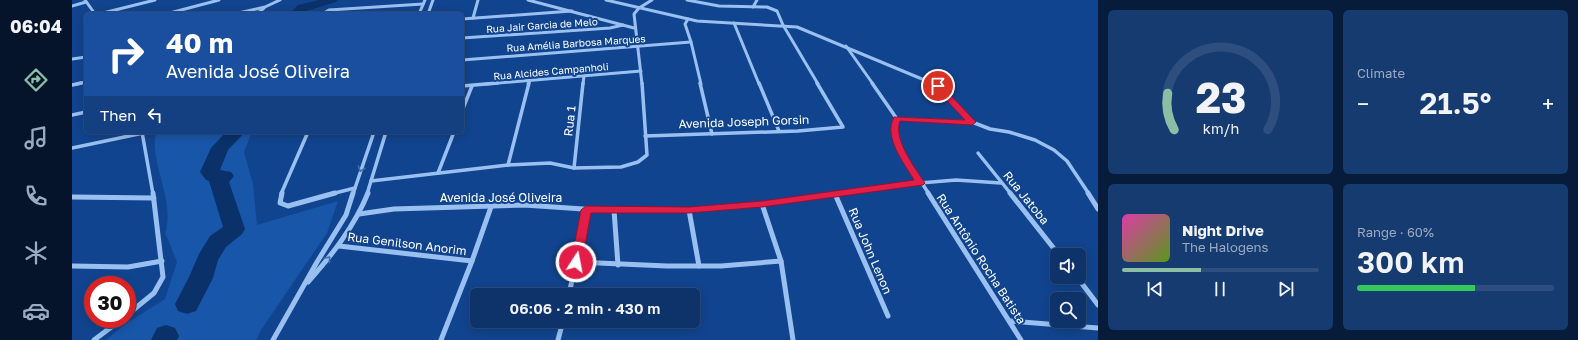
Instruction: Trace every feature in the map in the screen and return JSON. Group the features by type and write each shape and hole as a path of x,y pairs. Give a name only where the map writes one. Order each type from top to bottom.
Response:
{"street":[{"path":"106,12 155,0"},
{"path":"174,12 219,0"},
{"path":"243,12 265,7 280,0"},
{"path":"420,12 425,0"},
{"path":"429,12 433,0"},
{"path":"473,18 478,0"},
{"path":"528,0 634,28"},
{"path":"606,0 707,22 783,24 811,31 932,82 938,86 972,122"},
{"path":"371,181 508,165 550,163 574,168 621,167 638,162 647,155 639,46 634,28 634,14 639,8 652,0"},
{"path":"687,0 719,6 774,9 777,11 783,24"},
{"path":"700,3 704,0"},
{"path":"753,7 757,0"},
{"path":"72,6 86,1 94,12"},
{"path":"326,12 329,10 423,4"},
{"path":"259,12 265,7"},
{"path":"464,19 572,11"},
{"path":"688,19 685,24 691,42 712,134"},
{"path":"734,23 779,131"},
{"name":"Avenida Joseph Gorsin","path":"645,136 798,131 844,127 783,24"},
{"name":"Rua Jair Garcia de Melo","path":"464,38 610,28 623,25"},
{"name":"Rua Amélia Barbosa Marques","path":"464,60 691,42"},
{"path":"846,46 897,118 972,122 990,129 1009,132 1035,140 1054,150 1067,161 1098,209"},
{"path":"72,59 84,57"},
{"name":"Rua Alcides Campanholi","path":"464,86 528,82 641,71"},
{"name":"Rua 1","path":"574,168 584,76"},
{"path":"72,85 84,82"},
{"path":"508,165 528,82"},
{"path":"464,106 472,86"},
{"path":"72,115 84,112"},
{"name":"Rua Antônio Rocha Batista","path":"897,118 894,125 901,151 1021,340"},
{"path":"72,148 137,134"},
{"path":"136,308 154,293 163,277 154,198 142,134"},
{"path":"307,134 280,197 280,202 288,206 355,188"},
{"path":"274,340 317,262 346,215 373,134"},
{"path":"303,289 339,246 359,214 385,134"},
{"path":"438,173 453,134"},
{"name":"Rua Jatoba","path":"978,153 1053,248"},
{"name":"Avenida José Oliveira","path":"359,214 394,209 524,205 586,210 689,210 762,204 920,183 956,180 1001,183"},
{"name":"Rua John Lenon","path":"835,194 888,316"},
{"path":"72,197 154,198"},
{"path":"762,204 781,261 793,340"},
{"path":"441,340 472,262 491,207"},
{"path":"570,288 586,210"},
{"path":"614,210 618,265"},
{"path":"689,210 699,266"},
{"name":"Rua Genilson Anorim","path":"339,246 472,262"},
{"path":"72,266 128,267 162,261"},
{"path":"576,262 618,265 699,266 781,261"},
{"path":"1082,284 1098,306"},
{"path":"1010,321 1098,328"},
{"path":"94,340 110,328"},
{"path":"558,340 561,328"}],"shaded area":[{"path":"156,134 251,134 244,152 253,184 257,225 338,201 327,233 261,330 256,340 106,340 120,328 136,328 136,317 165,299 177,262 165,234 167,208 156,157"}],"waterway":[{"path":"297,12 302,8 332,0"},
{"path":"187,304 201,278 207,260 218,242 234,229 219,181 224,176 213,176 210,172 220,148 234,134"},
{"path":"164,340 166,336"}],"route":[{"path":"576,262 586,210 689,210 762,204 920,183 901,151 894,127 897,118 972,122 938,86"}]}
